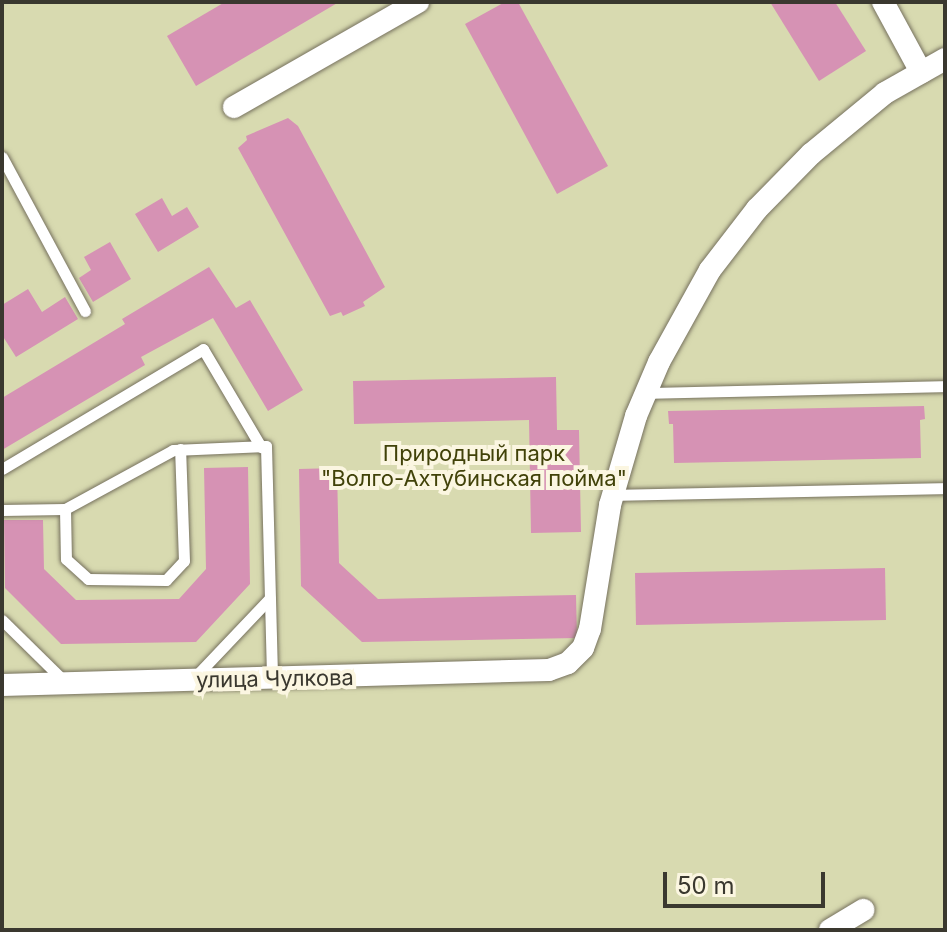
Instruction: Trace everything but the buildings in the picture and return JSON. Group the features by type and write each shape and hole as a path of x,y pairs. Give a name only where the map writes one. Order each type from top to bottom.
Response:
{"street":[{"path":"234,107 418,2"},
{"path":"883,2 921,72"},
{"path":"614,495 645,393 710,270 757,209 811,154 885,93 945,59"},
{"name":"улица Чулкова","path":"2,685 549,670 568,663 583,648 614,495"},
{"path":"830,930 863,910"}],"lane":[{"path":"2,157 85,311"},
{"path":"2,469 203,349 261,447"},
{"path":"645,393 945,386"},
{"path":"2,510 65,509 173,450 266,446 272,679"},
{"path":"65,509 66,559 88,579 166,580 184,561 180,449"},
{"path":"614,495 945,488"},
{"path":"190,681 270,598"},
{"path":"2,620 66,684"}],"green space":[{"name":"Природный парк \"Волго-Ахтубинская пойма\"","path":"2,2 945,2 945,930 2,930"}]}
